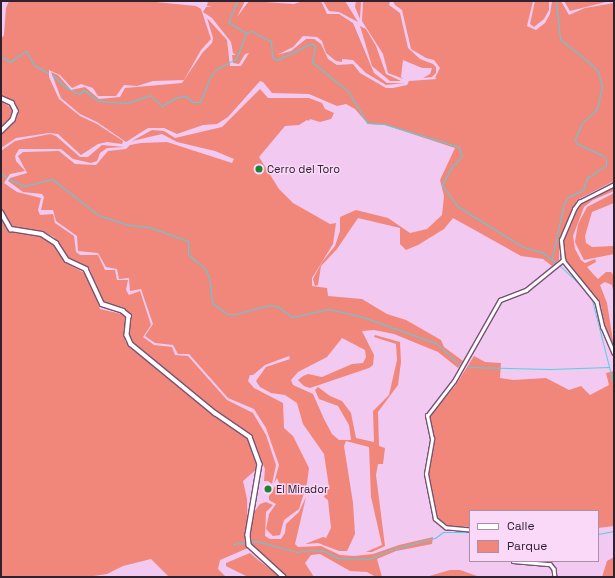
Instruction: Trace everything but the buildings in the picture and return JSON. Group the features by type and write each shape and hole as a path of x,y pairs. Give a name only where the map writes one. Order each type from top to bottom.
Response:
{"street":[{"path":"1,98 12,103 16,111 13,120 1,132"},
{"path":"614,184 579,202 574,209 561,240 563,260 597,302 603,327 614,353"},
{"path":"1,212 11,229 42,234 56,243 67,260 86,269 102,304 123,311 129,316 127,335 130,344 215,412 250,437 260,464 248,535 250,545 284,577"},
{"path":"469,530 446,528 435,519 426,478 432,439 427,416 454,381 500,300 526,290 560,264 563,260"},
{"path":"526,562 550,564 554,569 555,577"}],"green space":[{"path":"9,1 146,1 196,6 201,9 211,39 201,50 184,80 153,81 137,86 124,85 116,96 98,96 93,88 81,84 72,88 60,75 49,70 49,77 59,99 80,116 97,124 123,141 122,144 107,142 98,144 81,155 58,134 49,133 16,138 1,148 1,135 16,119 18,112 13,101 1,96 1,39 4,35 6,8"},
{"path":"208,1 245,1 237,17 249,1 294,4 303,1 321,1 327,14 339,14 353,23 374,73 387,83 404,83 386,85 366,73 353,60 342,59 342,62 336,61 326,53 322,41 317,37 303,36 293,47 277,55 291,51 306,39 314,39 321,44 328,59 337,65 353,64 360,73 386,88 407,85 409,81 437,79 435,78 440,68 434,60 426,58 411,49 402,10 395,5 393,1 533,1 527,26 536,30 545,23 550,14 552,1 561,1 569,15 585,8 614,3 614,181 577,200 560,238 559,260 552,266 543,259 521,256 453,218 444,229 418,245 406,250 400,244 400,228 358,218 337,249 321,266 318,285 315,286 313,279 322,262 335,246 340,231 340,217 356,210 388,218 410,233 427,229 442,215 444,196 440,180 455,148 385,125 368,124 355,109 346,104 337,106 309,94 272,93 263,82 260,81 228,117 217,124 203,125 177,134 164,128 148,128 126,142 97,122 80,114 61,98 51,72 58,75 71,90 85,87 99,99 120,97 125,88 182,83 203,52 212,43 213,38 207,18 227,40 230,66 241,66 249,53 245,54 239,64 233,63 232,55 236,55 233,53 231,42 212,18 203,12 206,7 212,7 207,6"},
{"path":"323,1 345,1 358,22 339,12 329,11"},
{"path":"356,1 361,1 360,19 355,7"},
{"path":"363,1 390,1 389,5 400,13 408,48 420,59 433,64 436,67 436,73 432,77 423,78 430,74 432,68 422,68 403,60 401,77 404,79 388,73 383,54 362,21"},
{"path":"535,1 549,1 549,10 544,19 534,27 530,24"},
{"path":"564,1 610,1 570,11"},
{"path":"360,26 366,29 376,46 386,74 401,81 390,81 372,66"},
{"path":"260,89 268,98 309,98 322,103 325,109 334,113 331,119 320,122 310,119 309,121 307,120 299,125 285,126 259,157 279,189 293,203 330,224 336,223 333,244 312,278 312,286 327,288 328,296 362,299 387,314 406,320 441,340 444,347 463,361 458,368 438,352 394,334 374,330 362,331 374,355 373,365 369,368 310,388 304,386 298,380 308,374 322,377 352,364 363,363 366,357 365,350 342,338 327,357 298,372 291,380 293,385 313,394 332,434 339,440 351,440 349,425 338,406 319,399 315,390 318,387 330,396 342,401 351,413 356,438 374,442 373,411 389,395 397,360 396,344 374,337 375,335 400,342 401,362 398,385 378,412 379,446 385,448 383,464 378,464 376,475 385,546 372,552 366,552 382,545 371,497 369,447 346,441 344,446 353,503 355,534 347,551 339,551 318,543 305,544 323,537 326,538 331,528 328,500 324,497 329,487 324,454 303,424 297,403 285,395 271,393 260,387 256,381 266,367 290,359 289,356 265,365 253,375 250,375 248,381 254,388 283,403 284,428 293,436 309,468 307,483 299,509 284,520 280,535 273,536 266,529 269,514 276,504 269,500 269,496 275,486 279,490 280,485 277,478 274,483 279,465 266,428 254,409 228,398 189,354 178,354 173,345 155,343 145,336 153,324 141,289 130,291 129,278 119,279 117,269 106,267 98,253 78,251 77,236 56,221 53,210 41,210 44,197 42,194 23,192 8,181 10,178 27,173 18,156 23,152 59,151 75,164 96,165 108,151 126,149 130,145 141,143 167,142 232,163 234,159 215,151 177,142 162,134 132,141 152,130 164,131 175,138 222,127"},
{"path":"1,101 13,109 9,121 1,129"},
{"path":"50,134 56,136 80,157 88,157 102,145 124,147 107,148 100,153 97,161 91,163 73,159 61,149 19,149 15,156 16,161 25,171 10,174 4,183 17,192 41,198 38,210 40,215 53,214 55,223 74,236 76,252 80,255 98,255 105,270 115,270 117,280 128,280 126,290 129,295 140,291 151,325 143,337 154,345 172,347 175,355 188,356 227,400 253,413 266,435 276,465 272,484 268,481 264,481 265,469 251,434 211,407 132,343 129,333 130,314 123,307 105,305 90,270 69,260 54,237 42,231 15,228 6,220 1,207 1,151 15,141"},
{"path":"614,185 614,191 593,200 584,207 573,236 575,249 581,260 585,263 595,259 596,262 587,267 598,279 606,272 611,272 614,276 614,295 612,285 605,282 600,285 607,303 614,347 604,325 601,306 565,259 562,242 579,204"},
{"path":"614,193 614,203 592,212 585,236 586,243 592,247 614,246 614,254 584,260 575,242 578,224 587,207"},
{"path":"1,216 7,228 16,233 39,235 54,243 68,264 88,275 100,309 126,315 125,341 133,349 169,376 206,409 249,439 257,461 257,469 243,481 247,499 248,548 220,560 218,569 226,577 169,577 151,559 123,566 107,574 87,577 1,577"},
{"path":"474,356 485,362 501,363 500,378 513,380 546,378 569,390 581,386 590,395 609,385 606,373 614,371 614,526 599,528 599,510 469,510 469,527 449,526 438,519 428,476 433,441 429,416 455,386"},
{"path":"306,497 295,544 298,547 321,546 340,555 354,556 373,554 399,545 433,537 432,544 396,551 377,559 382,577 376,577 367,572 350,571 320,554 311,555 305,563 314,577 288,577 252,545 250,536 254,512 260,504 266,502 273,505 266,512 265,536 270,539 281,539 285,533 286,524 299,512"},
{"path":"250,553 280,577 248,577 226,566 226,563"},
{"path":"614,557 614,577 602,577 607,561"},
{"path":"450,570 460,570 480,577 426,577"}],"waterway":[{"path":"237,1 228,22 246,33"},
{"path":"552,258 564,203 568,197 583,190 587,178 606,165 606,159 602,155 577,144 575,139 582,123 597,109 602,86 598,72 591,64 560,39 556,1"},
{"path":"52,75 67,88 79,94 84,90 98,101 127,103 150,95 162,106 177,97 185,96 193,102 200,102 211,75 218,68 236,59 246,33 251,31 271,41 272,57 277,60 310,44 313,44 315,47 312,62 348,91 367,123 384,124 459,147 462,156 451,168 442,185 457,206 523,247 542,252 556,263"},
{"path":"1,56 10,62 26,51 34,65 48,73"},
{"path":"1,174 6,177"},
{"path":"9,179 24,186 52,179 98,215 129,225 149,227 188,241 188,254 205,269 209,277 212,303 227,314 236,314 269,305 277,306 292,317 329,309 360,316 436,343 460,365"},
{"path":"559,265 587,291 592,300 614,386"},
{"path":"468,367 550,369 609,367"},
{"path":"599,534 614,531"},
{"path":"233,544 256,541 297,552 309,550 324,551 338,558 369,559 393,549 435,538 443,532 469,532"}],"place":[{"name":"Cerro del Toro","path":"259,169"},
{"name":"El Mirador","path":"268,489"}]}
